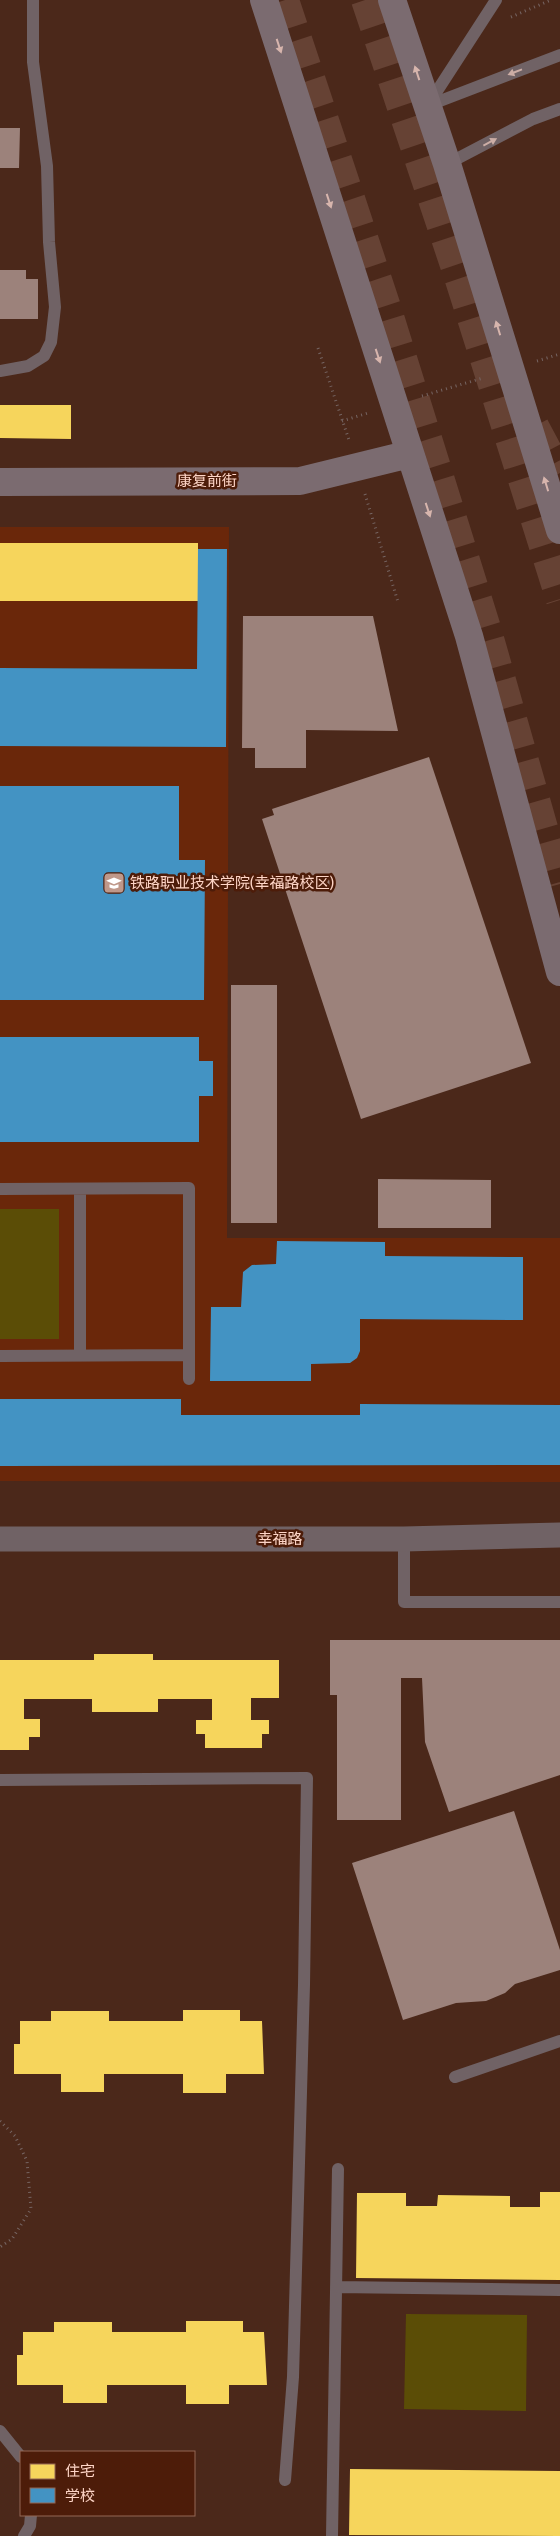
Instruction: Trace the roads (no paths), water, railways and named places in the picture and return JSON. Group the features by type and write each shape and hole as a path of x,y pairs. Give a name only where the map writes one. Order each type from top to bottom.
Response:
{"main road":[{"path":"264,0 470,636 560,972"},
{"path":"392,0 447,164 560,530"},
{"name":"康复前街","path":"0,482 300,481 410,454"}],"street":[{"name":"幸福路","path":"0,1539 404,1539 560,1535"}],"lane":[{"path":"0,371 28,366 44,356 51,342 55,307 49,242 47,166 34,62 34,0"},
{"path":"427,106 496,0"},
{"path":"427,106 560,55"},
{"path":"447,164 532,119 560,109"},
{"path":"0,1189 189,1188 189,1379"},
{"path":"80,1189 80,1355"},
{"path":"0,1356 189,1355"},
{"path":"404,1539 404,1602 560,1602"},
{"path":"0,1780 307,1778 304,1985 293,2377 285,2480"},
{"path":"455,2077 560,2040"},
{"path":"332,2536 338,2169"},
{"path":"336,2287 560,2290"},
{"path":"0,2431 20,2455"},
{"path":"24,2536 30,2526 31,2516"}],"tunnel":[{"path":"285,0 387,307 487,628 560,884"},
{"path":"365,0 459,280 560,600"},
{"path":"535,426 560,473"}],"place":[{"name":"铁路职业技术学院(幸福路校区)","path":"114,883"}]}
